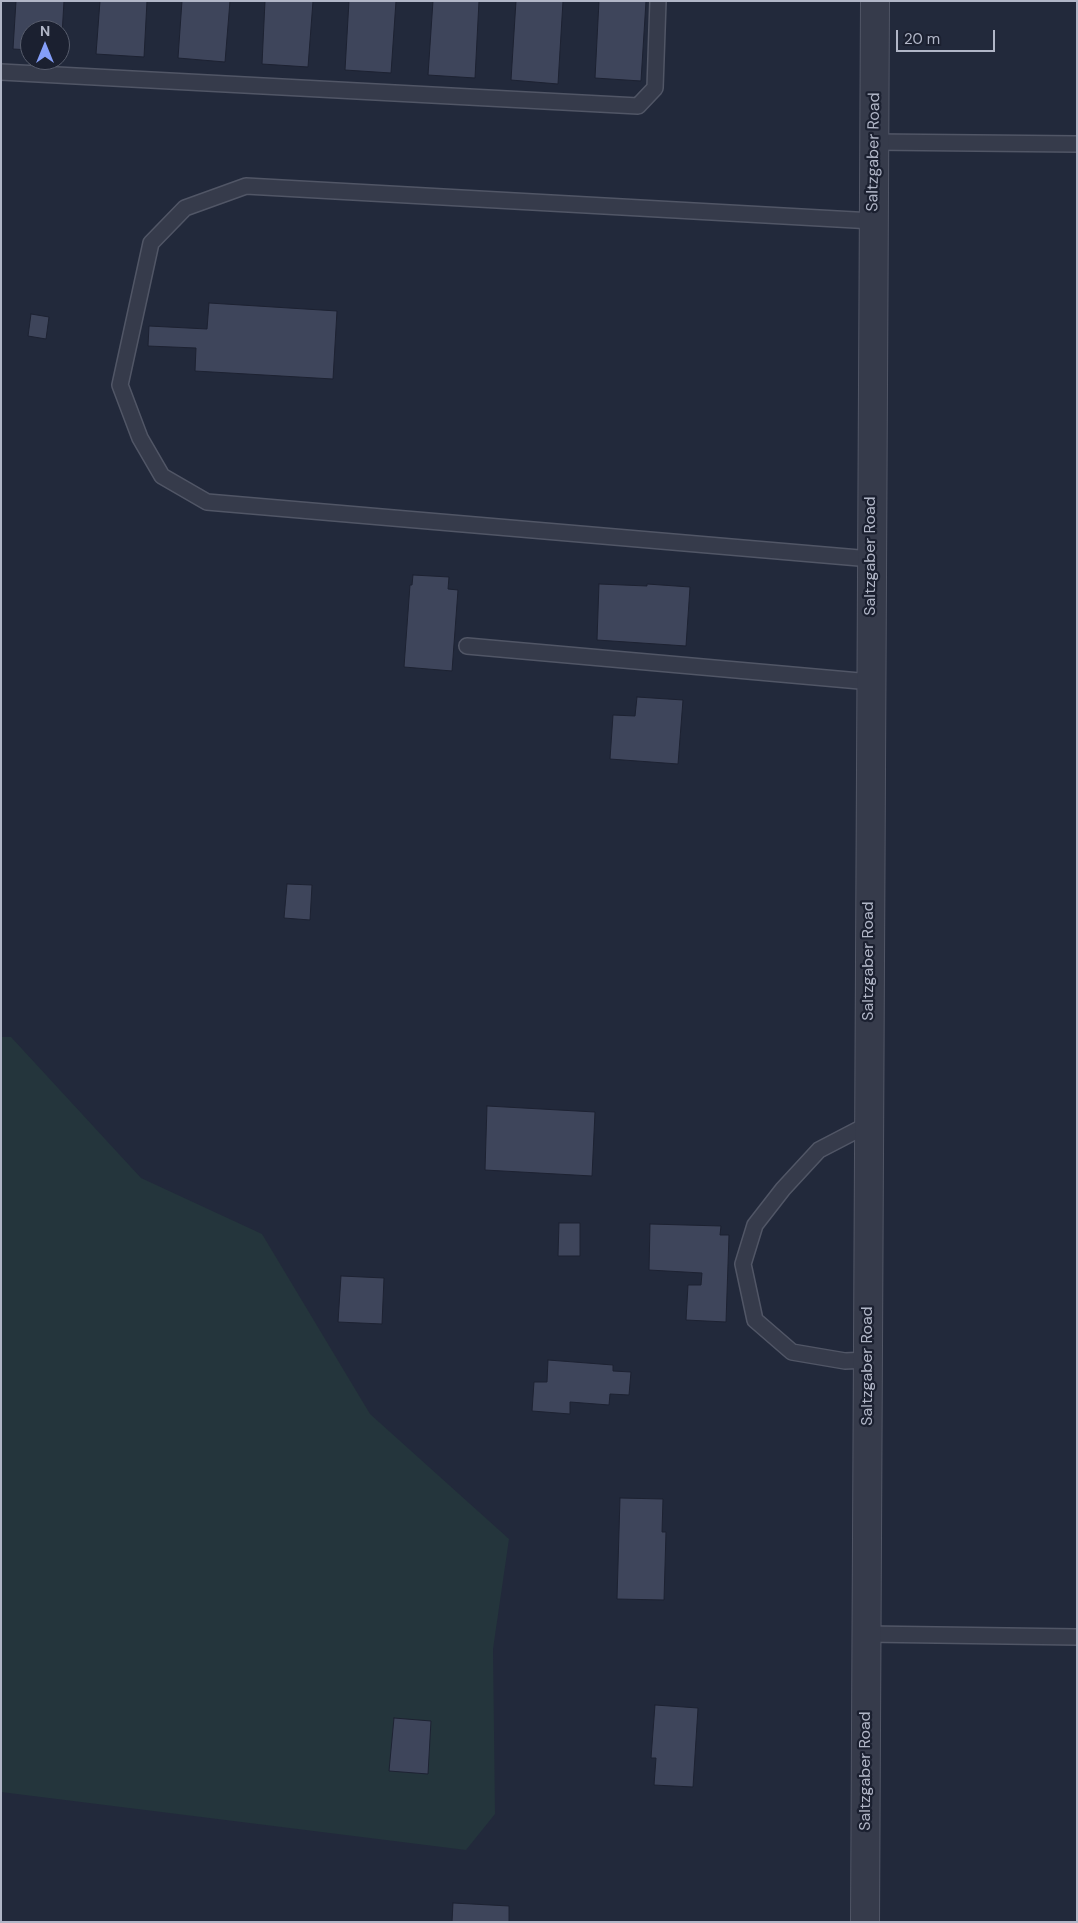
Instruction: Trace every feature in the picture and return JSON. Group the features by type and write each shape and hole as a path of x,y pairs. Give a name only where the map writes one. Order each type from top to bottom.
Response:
{"street":[{"name":"Saltzgaber Road","path":"865,1922 875,1"}],"lane":[{"path":"1,72 638,106 655,88 658,1"},
{"path":"874,142 1077,144"},
{"path":"871,560 207,502 162,476 140,438 120,385 151,243 185,208 246,186 873,221"},
{"path":"467,646 871,682"},
{"path":"868,1360 845,1361 792,1352 755,1320 743,1264 755,1225 819,1150 869,1124"},
{"path":"867,1634 1077,1637"}],"shaded area":[{"path":"1,1037 11,1037 141,1178 262,1234 370,1414 509,1539 493,1649 495,1814 466,1850 1,1792"}],"building":[{"path":"16,1 64,1 63,20 20,20 20,49 13,49"},
{"path":"100,1 147,1 144,57 96,54"},
{"path":"182,1 230,1 225,62 178,58"},
{"path":"265,1 313,1 308,67 262,64"},
{"path":"349,1 396,1 391,73 345,70"},
{"path":"433,1 479,1 475,78 428,75"},
{"path":"516,1 563,1 558,84 511,80"},
{"path":"599,1 646,1 641,81 595,78"},
{"path":"209,303 337,311 333,379 195,371 196,348 148,346 149,326 207,329"},
{"path":"31,314 49,317 46,339 28,336"},
{"path":"413,575 449,577 448,589 458,590 452,671 404,667 410,585 412,585"},
{"path":"599,584 647,586 647,584 690,587 686,646 597,640"},
{"path":"637,697 683,700 678,764 610,759 613,715 635,716"},
{"path":"287,884 312,885 310,920 284,918"},
{"path":"487,1106 595,1112 592,1176 485,1170"},
{"path":"559,1223 580,1223 580,1256 558,1256"},
{"path":"650,1224 721,1226 720,1235 729,1235 726,1322 686,1320 688,1285 701,1285 702,1273 649,1270"},
{"path":"341,1276 384,1278 382,1324 338,1322"},
{"path":"548,1360 613,1365 613,1371 631,1372 629,1395 610,1394 609,1405 570,1402 570,1414 532,1411 534,1382 547,1382"},
{"path":"620,1498 663,1499 662,1532 666,1532 664,1600 617,1599"},
{"path":"655,1705 698,1708 693,1787 654,1785 656,1758 651,1758"},
{"path":"394,1718 431,1721 428,1774 389,1771"},
{"path":"453,1903 509,1906 509,1922 452,1922"}]}
